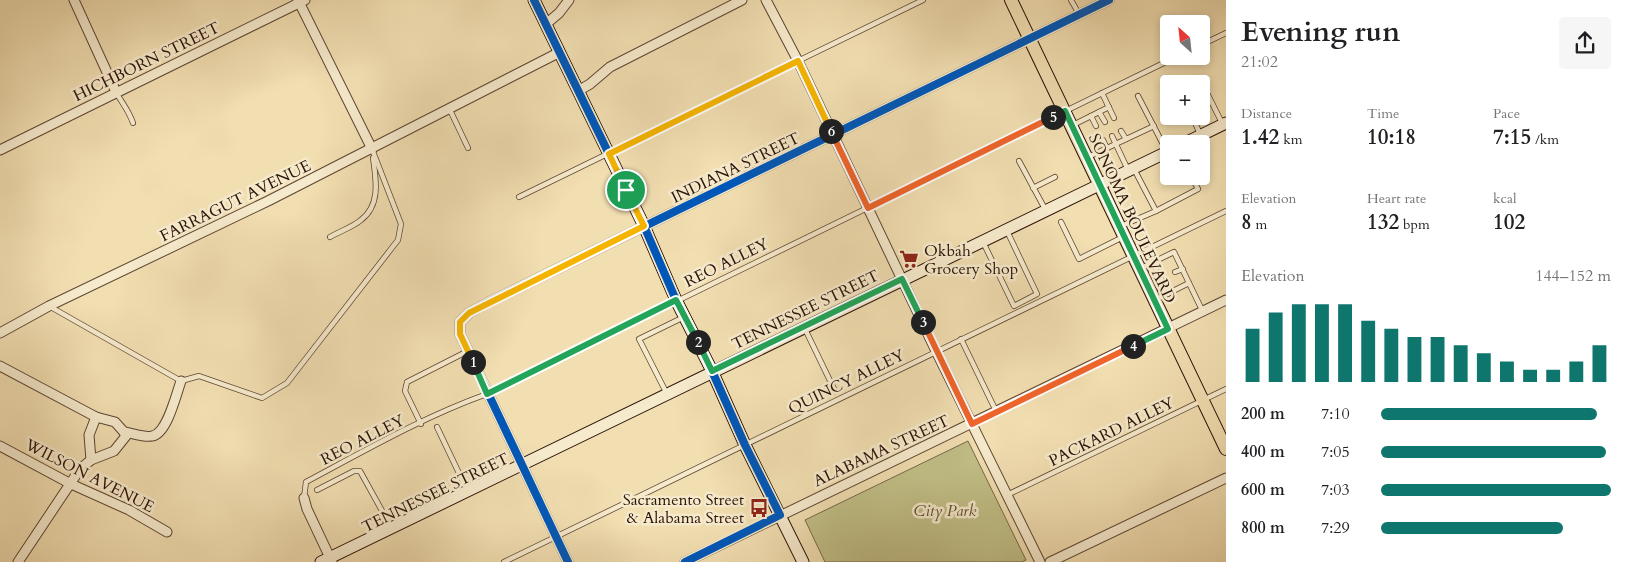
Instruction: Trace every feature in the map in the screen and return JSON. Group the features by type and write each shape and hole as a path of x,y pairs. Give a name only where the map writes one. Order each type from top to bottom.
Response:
{"main road":[{"path":"534,0 644,226 676,300 712,371 745,445 803,562"},
{"name":"SONOMA BOULEVARD","path":"1012,0 1226,449"},
{"path":"1201,135 1224,123"},
{"name":"TENNESSEE STREET","path":"327,560 668,395 712,371 1160,155"}],"street":[{"path":"74,0 116,92"},
{"path":"546,24 559,13 569,0"},
{"path":"576,86 590,84 610,66 742,0"},
{"path":"766,0 798,61 936,351 1040,562"},
{"name":"INDIANA STREET","path":"468,351 460,334 460,322 469,313 535,279 1109,0"},
{"path":"301,1 372,149"},
{"name":"HICHBORN STREET","path":"0,150 301,1"},
{"name":"FARRAGUT AVENUE","path":"0,333 49,306 260,206 560,52"},
{"name":"ALABAMA STREET","path":"685,562 1226,300"},
{"path":"468,351 568,562"},
{"path":"0,366 96,417 115,422 126,436 114,451 91,460 80,469 18,562"},
{"path":"124,432 152,437 160,433 166,425 181,381"},
{"path":"91,460 89,435 96,417"},
{"name":"WILSON AVENUE","path":"0,446 71,484 129,510 167,532"},
{"path":"1050,562 1226,478"},
{"path":"304,498 327,560"}],"lane":[{"path":"519,197 924,0"},
{"path":"1071,0 1079,15"},
{"path":"1210,41 1226,33"},
{"name":"REO ALLEY","path":"304,498 306,482 466,402 487,394 1160,65"},
{"path":"116,92 122,104 128,108 133,123"},
{"path":"1102,93 1114,118"},
{"path":"1138,96 1160,137"},
{"path":"1210,98 1224,123"},
{"path":"1072,125 1109,107"},
{"path":"450,110 468,148"},
{"path":"1099,112 1104,122"},
{"path":"1091,116 1096,126"},
{"path":"1196,125 1201,135"},
{"path":"1087,158 1154,126"},
{"path":"1121,132 1126,139"},
{"path":"1112,136 1156,211"},
{"path":"1103,140 1107,149"},
{"path":"330,236 362,220 372,206 377,186 372,149"},
{"path":"49,306 181,381 199,376 262,398 287,383 398,240 400,224 372,149"},
{"path":"1019,161 1045,211"},
{"path":"1033,188 1054,177"},
{"path":"1061,222 1079,259 1156,211 1198,189 1196,185"},
{"name":"QUINCY ALLEY","path":"504,562 1226,211"},
{"path":"1006,229 1037,294 1042,300"},
{"path":"983,240 1018,312"},
{"path":"1139,269 1174,252 1203,312"},
{"path":"1153,263 1168,294"},
{"path":"1175,272 1183,269"},
{"path":"1154,300 1189,283"},
{"path":"1014,306 1037,294"},
{"path":"668,395 639,339 685,316"},
{"path":"805,327 835,391"},
{"path":"962,339 996,413"},
{"path":"421,424 405,391 407,382 468,351"},
{"name":"PACKARD ALLEY","path":"1007,495 1226,389"},
{"path":"437,427 468,491"},
{"path":"317,490 354,471 360,471 391,528"}],"green space":[{"name":"City Park","path":"968,441 1026,560 1022,562 825,562 805,520"}],"cycle path":[{"path":"534,0 644,226 676,300 780,515 685,562"},
{"path":"568,562 460,334 460,322 469,313 487,303 1109,0"}],"place":[{"name":"Okbah Grocery Shop","path":"909,259"},
{"name":"Sacramento Street & Alabama Street","path":"759,508"}],"route":[{"path":"798,61 868,208 1065,111 1168,329 972,424 902,279 712,371 676,300 487,394 460,334 460,322 469,313 487,303 644,226 626,190 609,154 798,61"}]}
